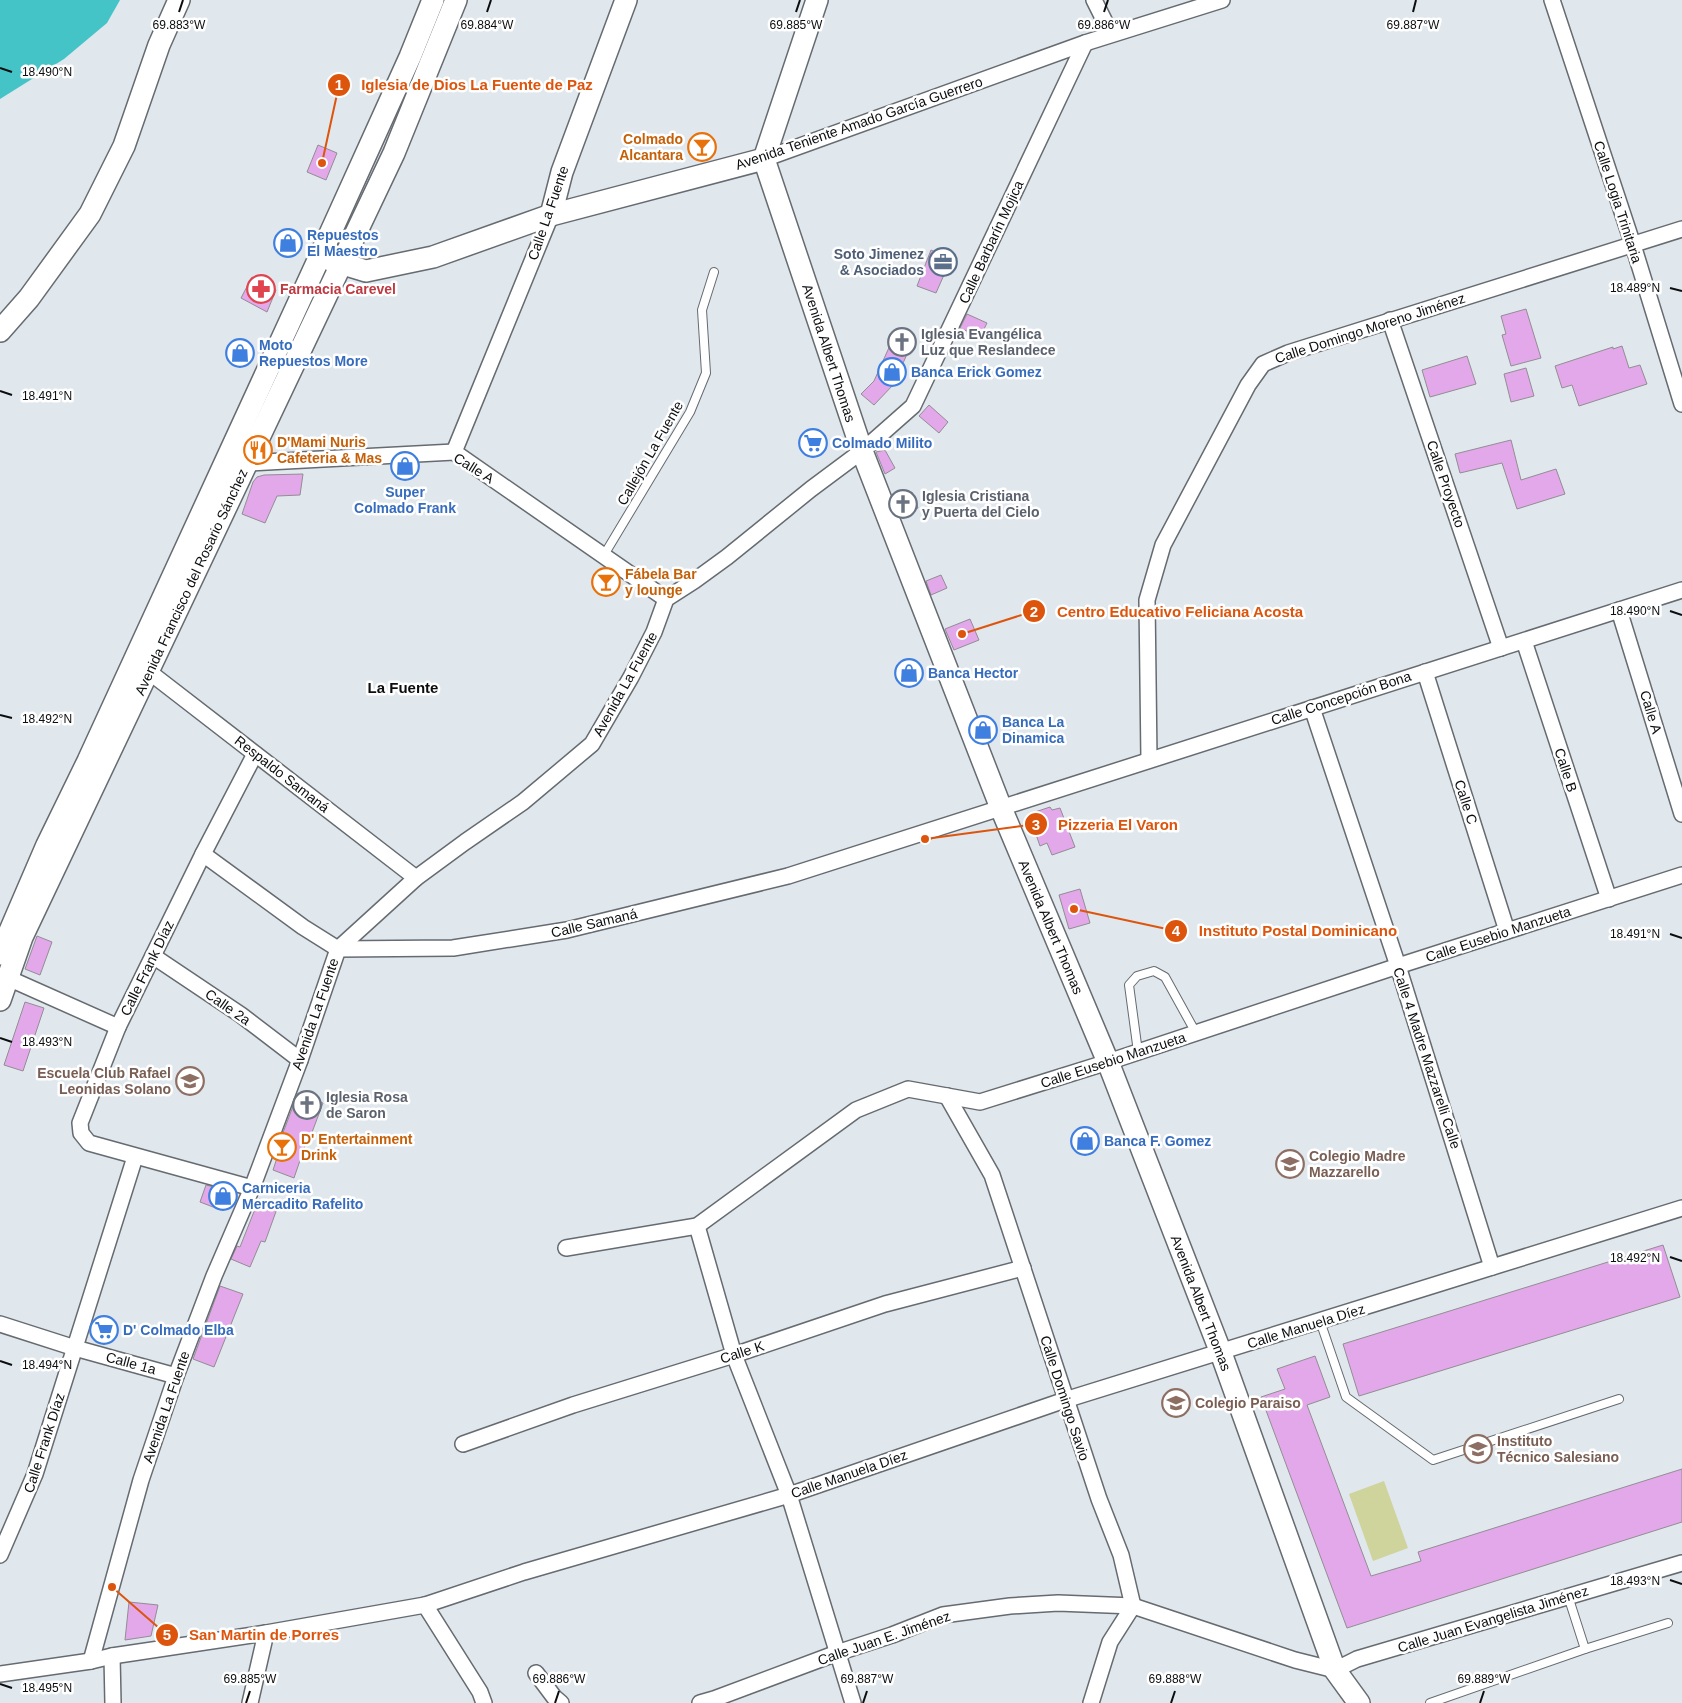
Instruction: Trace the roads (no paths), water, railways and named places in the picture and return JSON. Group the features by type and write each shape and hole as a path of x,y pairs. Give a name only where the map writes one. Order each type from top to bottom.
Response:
{"main road":[{"path":"0,331 29,298 90,214 124,146 159,45 179,0"},
{"name":"Avenida Francisco del Rosario Sánchez","path":"0,954 46,845 92,752 320,256 410,57 433,0"},
{"name":"Avenida Francisco del Rosario Sánchez","path":"0,1000 22,937 394,152 456,0"},
{"name":"Calle La Fuente","path":"551,215 562,172 626,0"},
{"path":"764,159 817,0"},
{"name":"Avenida Teniente Amado García Guerrero","path":"320,256 366,271 433,257 551,215 764,159"},
{"name":"Avenida Albert Thomas","path":"764,159 862,451 1001,808 1108,1062 1221,1353 1335,1670 1359,1703"}],"street":[{"path":"1094,0 1111,34"},
{"name":"Avenida Teniente Amado García Guerrero","path":"764,159 1085,43 1222,0"},
{"name":"Calle Logia Trinitaria","path":"1552,0 1682,404"},
{"name":"Calle Barbarín Mojica","path":"862,451 913,406 1085,43"},
{"name":"Calle La Fuente","path":"454,452 551,215"},
{"name":"Calle Domingo Moreno Jiménez","path":"1149,760 1146,600 1163,544 1248,385 1263,364 1288,353 1390,320 1682,229"},
{"name":"Calle Proyecto","path":"1390,320 1501,648"},
{"path":"666,599 727,557 811,489 862,451"},
{"name":"Calle A","path":"247,463 454,452 666,599"},
{"name":"Calle Concepción Bona","path":"1001,808 1682,590"},
{"name":"Avenida La Fuente","path":"92,1661 140,1480 176,1376 214,1276 252,1188 300,1060 338,949 416,878 464,842 523,802 592,744 632,677 654,632 666,599"},
{"name":"Calle A","path":"1619,610 1682,814"},
{"name":"Calle B","path":"1524,641 1608,899"},
{"name":"Respaldo Samaná","path":"148,670 416,878"},
{"name":"Calle C","path":"1425,672 1507,931"},
{"name":"Calle 4 Madre Mazzarelli Calle","path":"1312,708 1398,966 1492,1267"},
{"name":"Calle Frank Díaz","path":"252,1188 89,1143 81,1133 80,1123 118,1027 203,854 255,754"},
{"name":"Calle Samaná","path":"338,949 453,948 568,930 788,876 1001,808"},
{"path":"203,854 303,927 338,949"},
{"name":"Calle Eusebio Manzueta","path":"566,1248 697,1226 856,1110 908,1089 980,1102 1682,875"},
{"name":"Calle 2a","path":"154,956 241,1016 300,1060"},
{"path":"8,978 118,1027"},
{"name":"Calle Domingo Savio","path":"947,1096 992,1175 1065,1400 1099,1499 1122,1555 1132,1606"},
{"name":"Calle Frank Díaz","path":"0,1555 35,1474 135,1156"},
{"name":"Calle Manuela Díez","path":"0,1674 266,1633 425,1605 524,1572 789,1495 1065,1400 1682,1208"},
{"path":"697,1226 734,1355 789,1495 853,1703"},
{"name":"Calle K","path":"462,1444 573,1405 734,1355 885,1304 1023,1268"},
{"name":"Calle 1a","path":"0,1324 75,1348 176,1376"},
{"name":"Calle Juan Evangelista Jiménez","path":"1335,1670 1357,1659 1682,1563"},
{"name":"Calle Juan E. Jiménez","path":"710,1702 837,1652 892,1635 943,1615 1010,1606 1058,1603 1132,1606 1295,1660 1335,1670"},
{"path":"425,1605 480,1692 484,1703"},
{"path":"1090,1703 1110,1642 1132,1606"},
{"path":"250,1703 266,1633"},
{"path":"112,1656 113,1703"},
{"path":"536,1673 554,1697 561,1703"}],"lane":[{"name":"Callejón La Fuente","path":"604,555 690,412 706,373 702,310 714,272"},
{"path":"1138,1052 1129,985 1137,976 1154,971 1165,977 1196,1033"},
{"path":"1320,1321 1346,1397 1433,1460 1619,1399"},
{"path":"1568,1596 1585,1649"},
{"path":"1430,1703 1668,1622"}],"water":[{"path":"0,0 120,0 107,23 64,59 0,99"}],"place":[{"name":"Colmado Alcantara","path":"702,147"},
{"name":"Iglesia de Dios La Fuente de Paz","path":"322,163"},
{"name":"Repuestos El Maestro","path":"288,243"},
{"name":"Soto Jimenez & Asociados","path":"943,262"},
{"name":"Farmacia Carevel","path":"261,289"},
{"name":"Iglesia Evangélica Luz que Reslandece","path":"902,342"},
{"name":"Moto Repuestos More","path":"240,353"},
{"name":"Banca Erick Gomez","path":"892,372"},
{"name":"Colmado Milito","path":"813,443"},
{"name":"D'Mami Nuris Cafeteria & Mas","path":"258,450"},
{"name":"Super Colmado Frank","path":"405,466"},
{"name":"Iglesia Cristiana y Puerta del Cielo","path":"903,504"},
{"name":"Fábela Bar y lounge","path":"606,582"},
{"name":"Centro Educativo Feliciana Acosta","path":"962,634"},
{"name":"Banca Hector","path":"909,673"},
{"name":"Banca La Dinamica","path":"983,730"},
{"name":"Pizzeria El Varon","path":"925,839"},
{"name":"Instituto Postal Dominicano","path":"1074,909"},
{"name":"Escuela Club Rafael Leonidas Solano","path":"190,1081"},
{"name":"Iglesia Rosa de Saron","path":"307,1105"},
{"name":"Banca F. Gomez","path":"1085,1141"},
{"name":"D' Entertainment Drink","path":"282,1147"},
{"name":"Colegio Madre Mazzarello","path":"1290,1164"},
{"name":"Carniceria Mercadito Rafelito","path":"223,1196"},
{"name":"D' Colmado Elba","path":"104,1330"},
{"name":"Colegio Paraiso","path":"1176,1403"},
{"name":"Instituto Técnico Salesiano","path":"1478,1449"},
{"name":"San Martin de Porres","path":"112,1587"}],"district":[{"name":"La Fuente","path":"403,688"}]}
